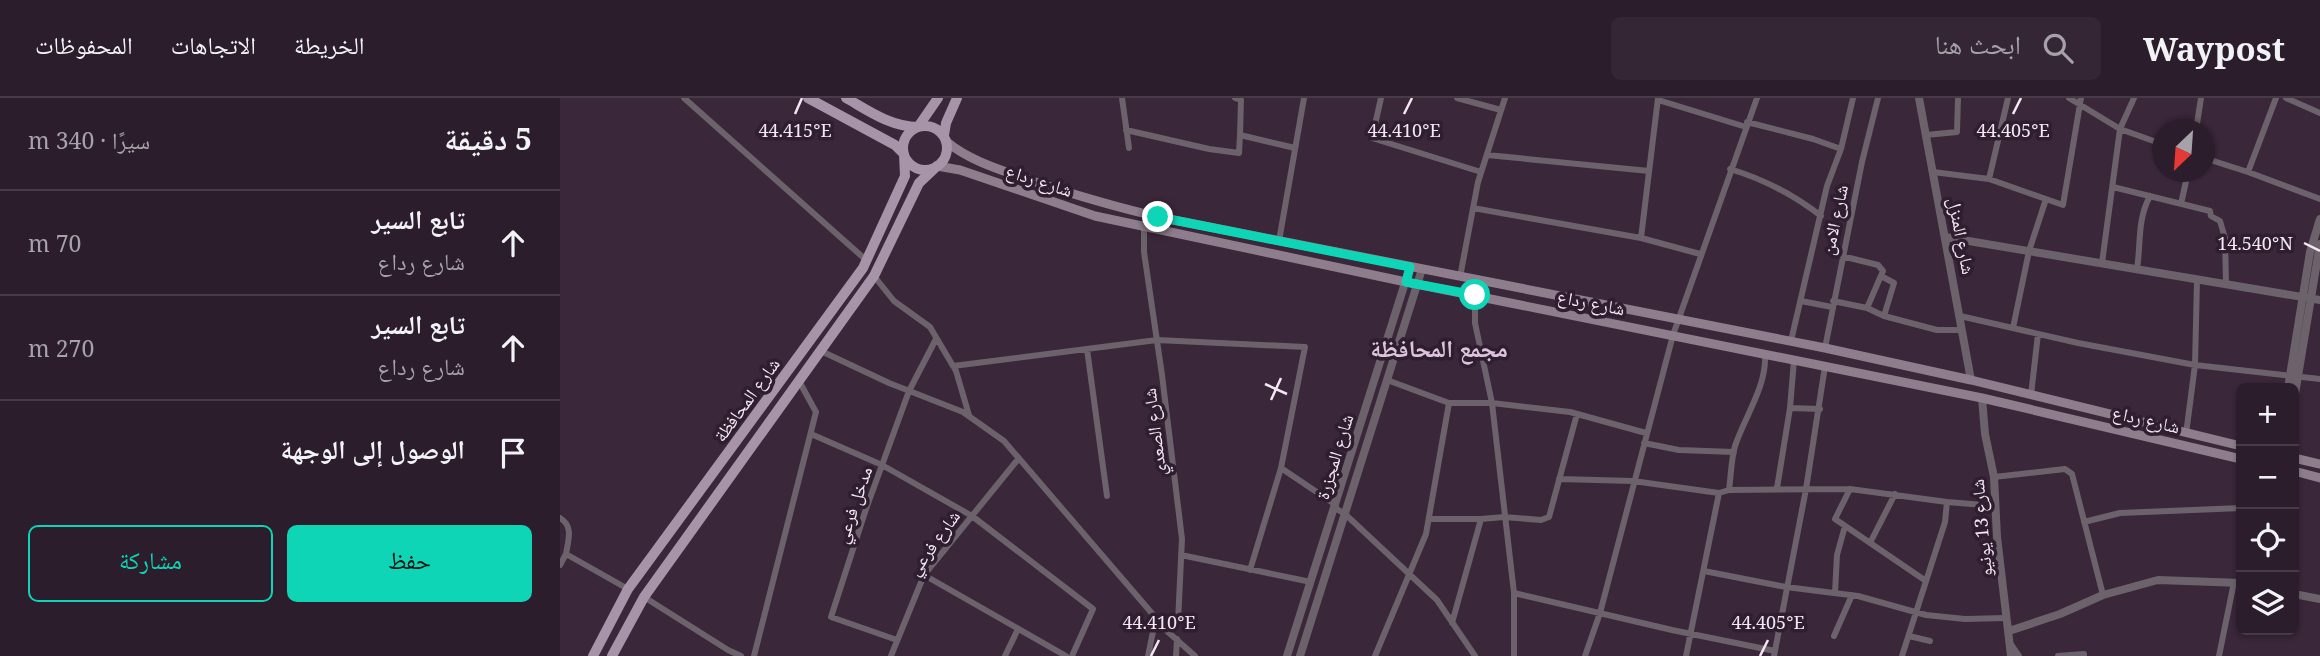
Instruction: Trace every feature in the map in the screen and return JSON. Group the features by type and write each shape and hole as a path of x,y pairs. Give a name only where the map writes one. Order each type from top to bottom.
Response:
{"main road":[{"path":"808,98 827,103 888,140 907,160 924,170 937,166 946,156 946,123 957,98"},
{"path":"846,98 896,125 932,127 945,139"},
{"path":"904,155 904,141 912,130 918,127 938,98"},
{"name":"شارع رداع","path":"945,139 960,153 1000,170 1097,202 1279,241 1825,348 1971,380 2236,445"},
{"name":"شارع المحافظة","path":"593,656 628,589 834,310 866,260 905,176 904,155"},
{"name":"شارع المحافظة","path":"612,656 643,597 874,276 919,183 937,166"},
{"name":"شارع رداع","path":"937,166 960,170 1095,216 1406,282 1982,398 2236,458"},
{"path":"834,310 845,318"},
{"path":"2299,459 2320,464"},
{"path":"2299,472 2320,478"}],"street":[{"path":"684,98 866,260"},
{"path":"1122,98 1129,148"},
{"path":"1126,130 1239,153 1241,100 1235,98"},
{"path":"1279,241 1304,98"},
{"path":"1381,98 1372,138 1481,172"},
{"path":"1457,98 1501,110"},
{"path":"1460,276 1481,172 1505,98"},
{"path":"1585,656 1600,613 1673,335 1757,98"},
{"path":"1791,341 1828,186 1841,149 1853,98"},
{"name":"شارع الامن","path":"1825,348 1842,256 1878,98"},
{"name":"شارع المنزل","path":"1919,98 1971,380"},
{"path":"1926,135 1957,132 1958,98"},
{"path":"1989,179 2008,98"},
{"path":"2069,98 2080,101 2120,128 2152,140"},
{"path":"2102,263 2120,128 2134,98"},
{"path":"2198,119 2201,98"},
{"path":"2248,172 2276,98"},
{"path":"2286,98 2320,113"},
{"path":"1641,237 1658,99 1813,139 1841,149"},
{"path":"1933,172 1989,179 2063,205 2080,101"},
{"path":"1240,135 1295,148"},
{"path":"1487,155 1649,171"},
{"path":"2215,162 2320,198"},
{"path":"1730,169 1803,202 1821,216"},
{"path":"2181,204 2186,182"},
{"path":"2113,187 2210,211 2211,216 2220,221 2225,238 2226,284"},
{"path":"2137,270 2140,249 2139,222 2150,196"},
{"path":"2013,328 2029,251 2046,200"},
{"path":"1473,208 1641,237 1700,254"},
{"path":"2312,299 2311,252 2320,219"},
{"name":"شارع الصعدي","path":"1144,227 1144,252 1182,539 1178,622 1168,632"},
{"path":"1945,237 2312,299"},
{"path":"2294,383 2312,299 2320,244"},
{"path":"1842,256 1878,265 1883,271 1867,308"},
{"name":"شارع المجزرة","path":"1287,656 1410,267"},
{"name":"شارع المجزرة","path":"1300,656 1422,269"},
{"path":"874,276 894,301 930,327 953,366 969,416"},
{"path":"1881,276 1894,283 1884,316"},
{"path":"2186,434 2195,365 2197,279"},
{"path":"1475,295 1475,323 1492,403 1514,593 1514,656"},
{"path":"1801,300 1867,308 1884,316 1937,330 1962,330"},
{"path":"1960,316 2195,365 2320,379"},
{"path":"2031,395 2038,334"},
{"name":"مدخل فرعي","path":"897,640 831,617 909,391 936,339"},
{"path":"953,366 1157,340 1306,347 1281,468 1251,570"},
{"path":"1087,349 1107,496"},
{"path":"821,351 969,416 1004,441 1168,632 1195,656"},
{"path":"1729,490 1734,452 1759,388 1766,365 1765,354"},
{"path":"1777,488 1790,408 1794,359"},
{"path":"1514,593 1775,653 1820,409 1825,366"},
{"path":"2290,383 2294,376"},
{"path":"1387,380 1449,403 1492,403 1577,414 1646,433"},
{"path":"754,656 816,412 799,381"},
{"name":"شارع 13 يونيو","path":"1982,398 1994,477 1997,537 2011,656"},
{"path":"1375,656 1426,534 1449,403"},
{"path":"1790,408 1820,409"},
{"path":"1429,519 1504,517 1541,520 1549,517 1577,414"},
{"path":"811,434 882,465 972,516 1093,609 1072,656"},
{"path":"1644,443 1679,450 1734,452"},
{"name":"شارع فرعي","path":"891,656 924,575 1019,458"},
{"path":"1281,468 1336,506 1437,600 1475,656"},
{"path":"1994,477 2065,469 2072,474 2103,595"},
{"path":"1559,479 1633,481 1719,493 1729,490 1777,488 1850,489 1996,506"},
{"path":"1850,489 1835,519 1926,581"},
{"path":"1686,656 1719,493"},
{"path":"1870,543 1895,494"},
{"path":"1902,656 1945,522 1947,502"},
{"path":"2084,522 2120,513 2236,508"},
{"path":"560,518 570,530 560,565"},
{"path":"1452,623 1481,519"},
{"path":"1835,593 1837,555 1845,526"},
{"path":"565,554 628,589"},
{"path":"1181,555 1311,582"},
{"path":"1704,571 1786,587 1852,595 1917,612 1965,619 2007,618"},
{"path":"924,575 1066,656"},
{"path":"2009,631 2060,614 2103,595 2158,580 2236,583"},
{"path":"2218,656 2236,590"},
{"path":"1834,636 1852,595"},
{"path":"2299,595 2320,599"},
{"path":"643,597 741,656"},
{"path":"1149,656 1156,617"},
{"path":"1005,656 1018,629"},
{"path":"1909,636 1930,641"},
{"path":"1176,656 1177,639"},
{"path":"2010,642 2019,656"},
{"path":"2058,656 2084,656"}],"district":[{"name":"مجمع المحافظة","path":"1439,349"}],"route":[{"path":"1158,217 1410,267 1406,282 1475,295"}]}
